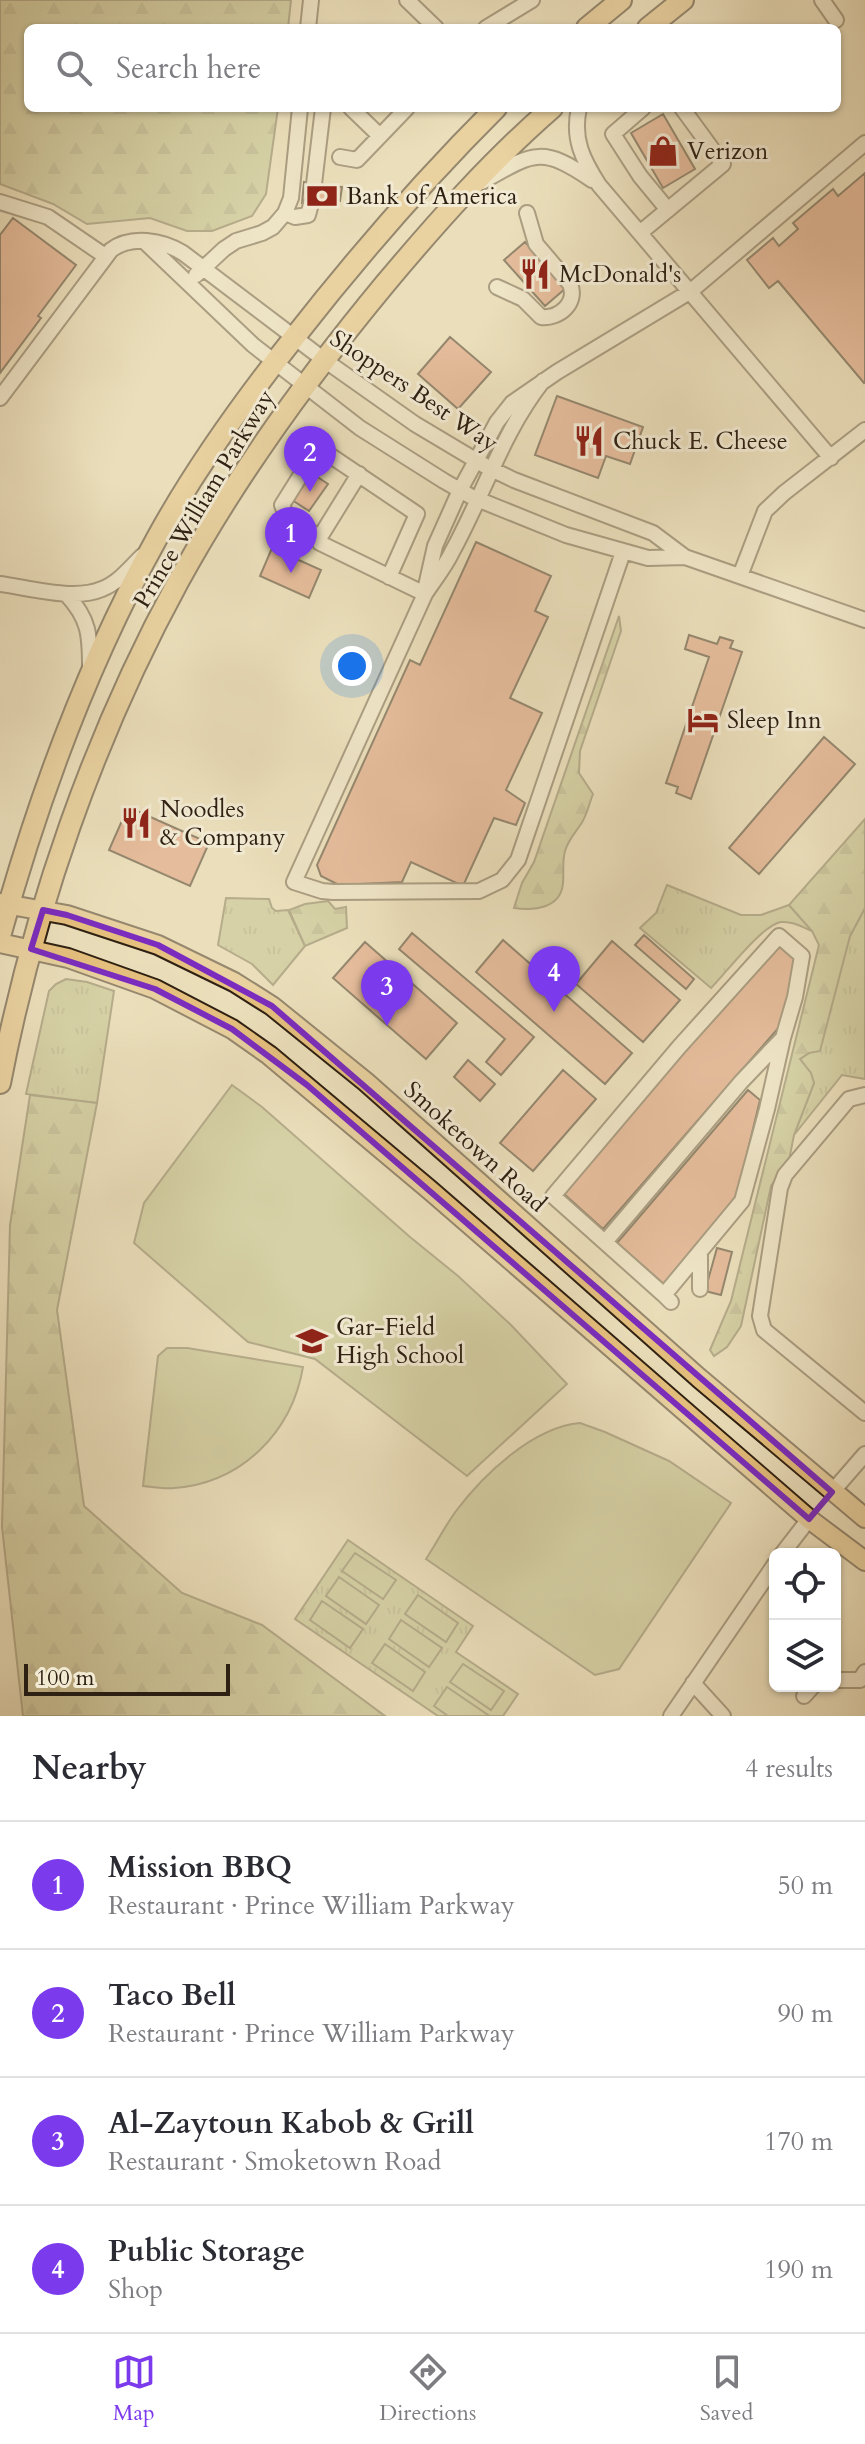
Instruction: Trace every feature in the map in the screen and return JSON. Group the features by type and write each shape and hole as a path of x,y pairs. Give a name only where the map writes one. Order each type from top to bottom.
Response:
{"highway":[{"path":"592,24 621,0"},
{"path":"653,24 683,0"},
{"name":"Prince William Parkway","path":"0,936 4,904 90,675 153,545 210,450 275,361 389,220 492,112"},
{"name":"Prince William Parkway","path":"0,1083 31,949 79,801 137,664 178,582 248,468 323,359 417,246 469,189 548,112"}],"main road":[{"name":"Smoketown Road","path":"4,904 81,919 158,945 234,982 294,1022 389,1102 699,1378 865,1518"},
{"path":"0,943 98,967 155,989 232,1029 269,1055 431,1191 809,1519 865,1561"},
{"path":"809,1519 832,1492"}],"street":[{"path":"308,24 311,0"},
{"path":"407,0 432,24"},
{"path":"493,24 532,0"},
{"path":"822,0 836,20"},
{"path":"188,284 202,268 236,241 273,227 285,213 291,198 300,112"},
{"path":"314,184 323,112"},
{"path":"355,112 380,136"},
{"path":"340,157 357,160 403,112"},
{"path":"579,112 576,139 581,155 599,185 831,458"},
{"path":"638,112 613,134 640,176 668,210"},
{"path":"641,232 723,164 685,112"},
{"path":"425,594 435,546 460,490 502,414 523,394 691,291 865,143"},
{"path":"469,189 519,161 537,157 569,164 599,185"},
{"path":"0,202 48,217 105,256"},
{"path":"285,213 295,217 308,215 311,204"},
{"path":"497,287 523,299 541,317 556,316 572,297 570,284 536,244 527,213"},
{"path":"0,398 105,256 120,243 143,241"},
{"name":"Shoppers Best Way","path":"143,241 177,250 415,424 492,470 653,533 685,557 865,620"},
{"name":"Shoppers Best Way","path":"143,241 253,345 401,456 478,500 566,535 648,558 685,557"},
{"path":"543,381 527,404 492,470 452,554 425,594 294,882 333,892 469,892 491,887 502,880 518,860 623,552"},
{"path":"740,576 765,511 865,430"},
{"path":"320,537 286,515 284,500 315,458 331,456 417,514 389,577"},
{"path":"359,474 320,537 320,543 425,594"},
{"path":"0,584 67,595 98,591 109,586 153,545"},
{"path":"67,595 82,613 87,625 90,675"},
{"path":"779,936 802,956 795,997 742,1201 667,1299 605,1242 553,1196 679,1047 779,936"},
{"path":"605,1242 783,1038"},
{"path":"865,1095 849,1099 785,1175 780,1188 760,1316 764,1330 865,1413"},
{"path":"700,1253 700,1289"},
{"path":"832,1492 865,1454"},
{"path":"787,1548 809,1519"},
{"path":"671,1716 769,1573"},
{"path":"841,1680 860,1680 865,1672"},
{"path":"693,1683 723,1716"}],"highlighted area":[{"path":"43,910 67,915 158,945 272,1006 832,1492 809,1519 307,1085 232,1029 155,989 31,949"}],"green space":[{"path":"0,0 291,0 288,24 24,24 24,112 277,112 266,194 252,216 212,231 187,231 150,218 87,224 53,204 0,184"},
{"path":"619,616 621,631 580,751 579,773 593,794 583,821 565,851 561,891 546,906 514,908 522,883 534,862"},
{"path":"865,819 865,908 850,936 820,1051 800,1059 811,1073 814,1083 794,1135 789,1160 771,1186 741,1326 727,1347 714,1356 710,1350 731,1301 819,945 812,931 789,905"},
{"path":"667,885 741,915 761,915 789,905 812,931 790,922 773,925 754,940 711,988 640,928 656,913"},
{"path":"226,898 269,899 276,911 288,910 305,946 273,985 252,964 218,945"},
{"path":"328,901 335,909 346,907 347,928 305,946 289,910"},
{"path":"865,908 865,1079 842,1075 794,1135 814,1083 800,1059 809,1053 850,936"},
{"path":"66,979 114,991 97,1103 26,1094 49,991"},
{"path":"232,1085 262,1107 458,1276 510,1324 567,1384 467,1476 315,1359 248,1342 134,1243 144,1203"},
{"path":"30,1095 97,1103 57,1310 84,1506 182,1593 262,1625 385,1716 23,1716 2,1527 10,1225"},
{"path":"167,1348 187,1348 303,1367 288,1413 260,1450 242,1465 199,1484 170,1488 143,1486 158,1356"},
{"path":"580,1423 669,1461 731,1503 619,1669 595,1675 426,1559 456,1511 495,1468 545,1433"},
{"path":"348,1540 473,1626 456,1652 518,1694 503,1716 438,1716 295,1619"},
{"path":"355,1553 396,1580 383,1599 342,1571"},
{"path":"339,1577 379,1605 366,1624 326,1596"},
{"path":"418,1595 458,1623 446,1642 405,1614"},
{"path":"322,1601 363,1629 350,1648 310,1620"},
{"path":"401,1620 442,1648 429,1667 389,1639"},
{"path":"385,1644 425,1672 413,1691 372,1663"},
{"path":"463,1664 504,1691 491,1710 450,1682"},
{"path":"447,1687 488,1715 448,1716 434,1706"}],"building":[{"name":"Verizon","path":"663,114 695,169 663,188 631,133"},
{"path":"865,173 864,383 778,281 769,288 747,260 773,238 779,246 798,229 793,223 833,189 838,196"},
{"name":"Bank of America","path":"304,182 342,187 340,201 336,200 335,207 302,203"},
{"path":"13,218 76,265 0,373 0,235"},
{"name":"McDonald's","path":"525,242 566,288 545,306 504,260"},
{"path":"450,337 491,372 458,409 418,374"},
{"name":"Chuck E. Cheese","path":"557,396 643,427 630,464 606,456 598,478 535,455"},
{"path":"310,472 328,484 309,511 292,500"},
{"path":"476,542 551,576 535,611 548,617 510,698 542,713 506,790 525,803 516,825 494,818 463,886 411,862 402,882 339,885 321,876 317,865 410,660 420,665"},
{"path":"272,548 321,570 309,598 260,576"},
{"name":"Sleep Inn","path":"689,635 717,644 720,637 733,641 730,648 742,652 691,799 676,793 678,787 666,783 709,657 685,649"},
{"path":"824,737 855,764 759,874 729,848"},
{"path":"128,807 209,843 190,886 109,850"},
{"path":"412,933 534,1037 501,1075 486,1062 505,1039 399,949"},
{"path":"644,935 694,979 686,989 635,945"},
{"path":"503,940 632,1053 605,1084 476,972"},
{"path":"612,941 680,1000 643,1042 576,984"},
{"path":"365,942 457,1023 426,1059 333,978"},
{"path":"779,943 797,960 781,1025 603,1229 563,1193"},
{"path":"468,1060 495,1084 480,1101 454,1077"},
{"path":"563,1070 596,1099 533,1171 500,1143"},
{"path":"748,1090 760,1100 735,1203 665,1285 617,1243"},
{"path":"717,1248 732,1252 721,1295 705,1291"}],"place":[{"name":"Verizon","path":"663,151"},
{"name":"Bank of America","path":"322,196"},
{"name":"McDonald's","path":"535,274"},
{"name":"Chuck E. Cheese","path":"589,441"},
{"name":"Taco Bell","path":"310,492"},
{"name":"Mission BBQ","path":"291,573"},
{"name":"Sleep Inn","path":"703,720"},
{"name":"Noodles & Company","path":"136,823"},
{"name":"Public Storage","path":"554,1012"},
{"name":"Al-Zaytoun Kabob & Grill","path":"387,1026"},
{"name":"Gar-Field High School","path":"312,1341"}]}
